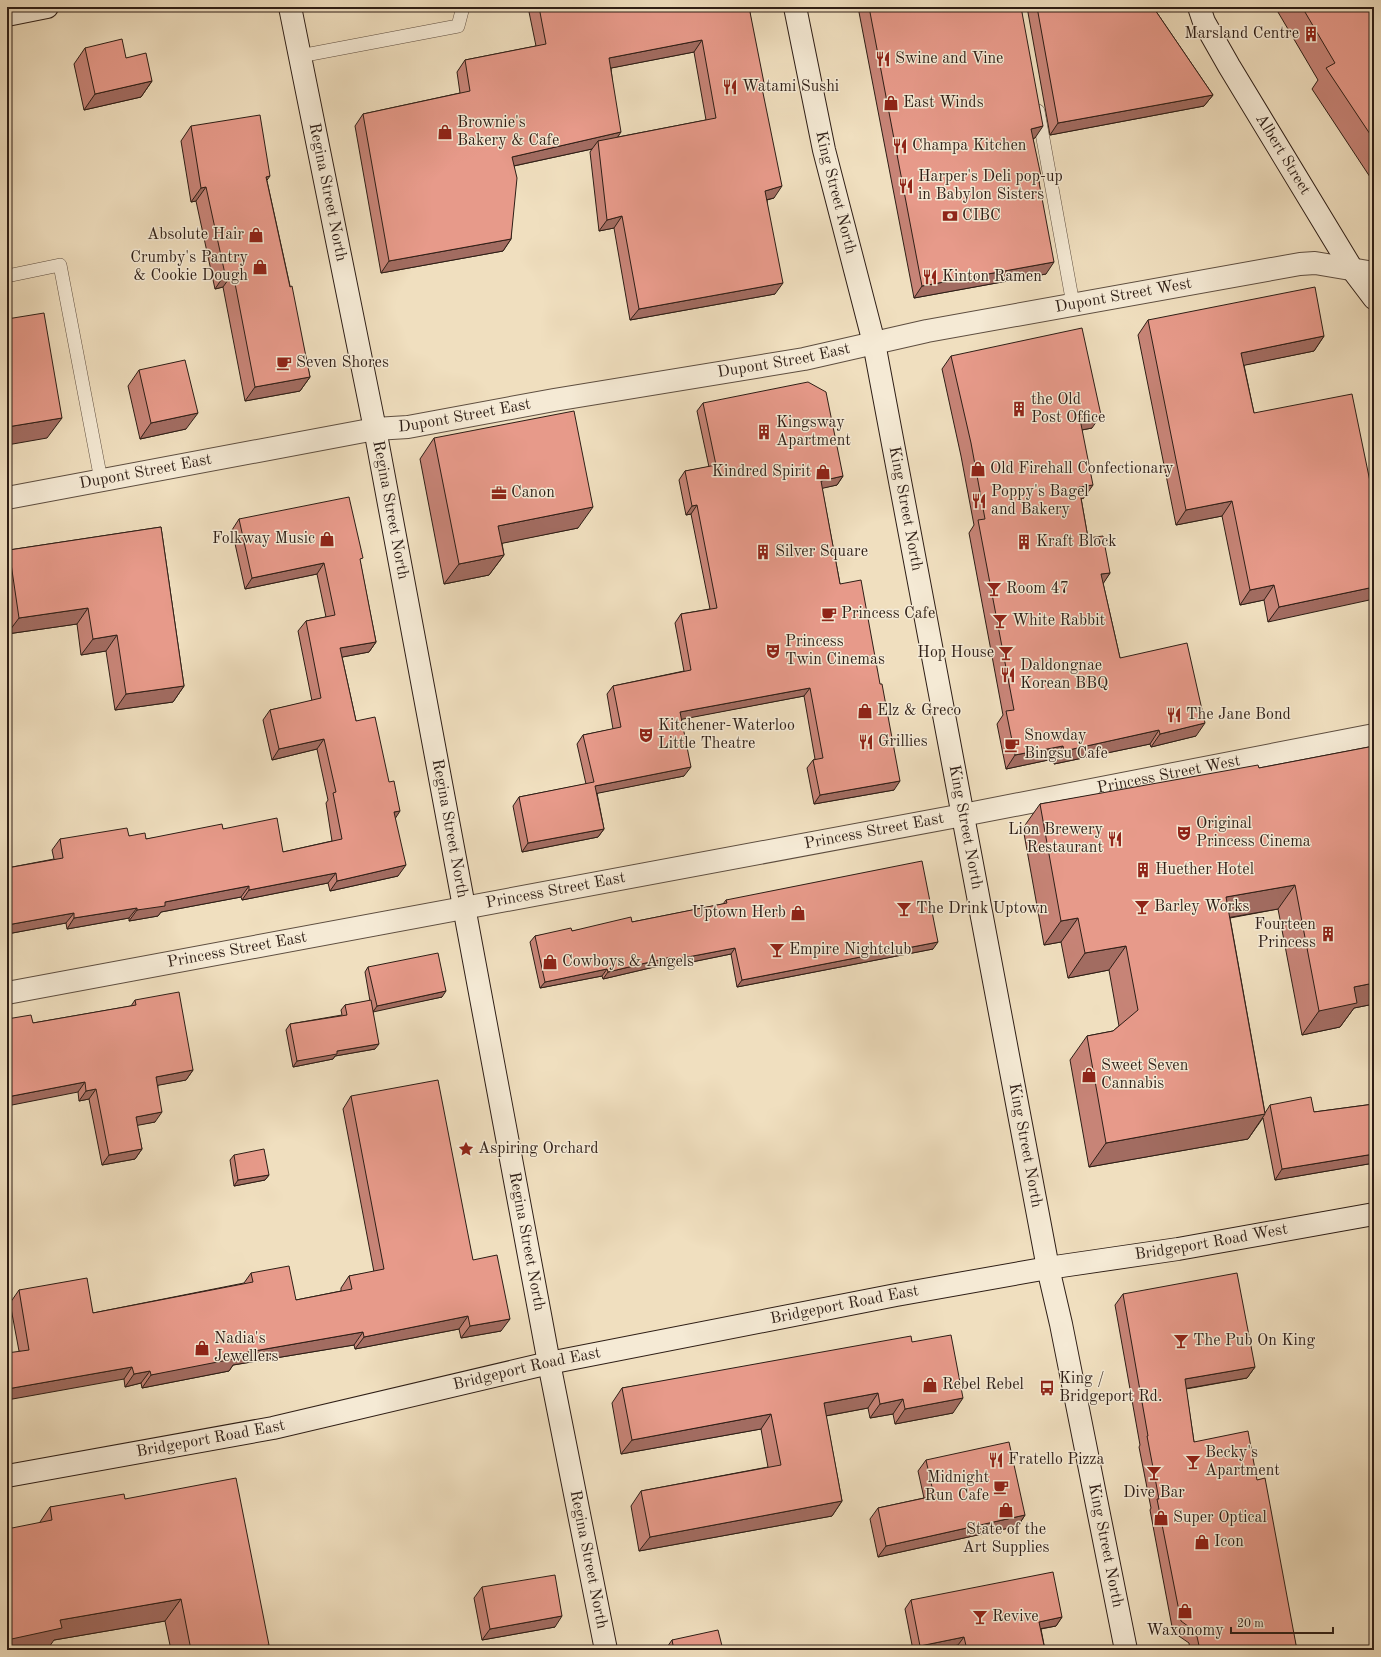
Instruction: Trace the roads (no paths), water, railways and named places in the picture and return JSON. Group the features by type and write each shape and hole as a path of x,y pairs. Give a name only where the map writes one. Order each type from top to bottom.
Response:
{"street":[{"path":"7,15 47,7"},
{"name":"Regina Street North","path":"290,7 375,429 549,1363 606,1650"},
{"name":"King Street North","path":"795,7 824,150 874,343 1048,1268 1061,1324 1126,1650"},
{"name":"Albert Street","path":"1199,7 1204,22 1229,66 1352,269 1374,298"},
{"name":"Dupont Street West","path":"874,343 927,331 1300,264 1315,262 1374,273"},
{"name":"Dupont Street East","path":"7,498 375,429 414,425 554,400 804,359 874,343"},
{"name":"Princess Street West","path":"963,815 1374,735"},
{"name":"Princess Street East","path":"7,993 963,815"},
{"name":"Bridgeport Road West","path":"1048,1268 1178,1249 1374,1214"},
{"name":"Bridgeport Road East","path":"7,1476 273,1428 549,1363 896,1295 1048,1268"}],"lane":[{"path":"300,56 458,26 463,7"},
{"path":"1036,100 1073,304"},
{"path":"7,276 60,265 101,480"}],"place":[{"name":"Marsland Centre","path":"1311,34"},
{"name":"Swine and Vine","path":"883,59"},
{"name":"Watami Sushi","path":"730,87"},
{"name":"East Winds","path":"891,103"},
{"name":"Brownie's Bakery & Cafe","path":"445,132"},
{"name":"Champa Kitchen","path":"900,146"},
{"name":"Harper's Deli pop-up in Babylon Sisters","path":"906,186"},
{"name":"CIBC","path":"950,216"},
{"name":"Absolute Hair","path":"256,235"},
{"name":"Crumby's Pantry & Cookie Dough","path":"260,267"},
{"name":"Kinton Ramen","path":"930,277"},
{"name":"Seven Shores","path":"284,363"},
{"name":"the Old Post Office","path":"1019,409"},
{"name":"Kingsway Apartment","path":"764,432"},
{"name":"Old Firehall Confectionary","path":"978,469"},
{"name":"Kindred Spirit","path":"823,472"},
{"name":"Canon","path":"499,493"},
{"name":"Poppy's Bagel and Bakery","path":"979,501"},
{"name":"Folkway Music","path":"327,539"},
{"name":"Kraft Block","path":"1024,542"},
{"name":"Silver Square","path":"763,552"},
{"name":"Room 47","path":"994,589"},
{"name":"Princess Cafe","path":"829,614"},
{"name":"White Rabbit","path":"1000,621"},
{"name":"Princess Twin Cinemas","path":"773,651"},
{"name":"Hop House","path":"1006,653"},
{"name":"Daldongnae Korean BBQ","path":"1008,675"},
{"name":"Elz & Greco","path":"865,711"},
{"name":"The Jane Bond","path":"1174,715"},
{"name":"Kitchener-Waterloo Little Theatre","path":"646,735"},
{"name":"Grillies","path":"866,742"},
{"name":"Snowday Bingsu Cafe","path":"1012,745"},
{"name":"Original Princess Cinema","path":"1184,833"},
{"name":"Lion Brewery Restaurant","path":"1115,839"},
{"name":"Huether Hotel","path":"1143,870"},
{"name":"Barley Works","path":"1142,907"},
{"name":"The Drink Uptown","path":"904,909"},
{"name":"Uptown Herb","path":"798,913"},
{"name":"Fourteen Princess","path":"1328,934"},
{"name":"Empire Nightclub","path":"777,950"},
{"name":"Cowboys & Angels","path":"550,962"},
{"name":"Sweet Seven Cannabis","path":"1089,1075"},
{"name":"Aspiring Orchard","path":"466,1149"},
{"name":"The Pub On King","path":"1181,1341"},
{"name":"Nadia's Jewellers","path":"202,1348"},
{"name":"Rebel Rebel","path":"930,1385"},
{"name":"King / Bridgeport Rd.","path":"1047,1388"},
{"name":"Fratello Pizza","path":"996,1460"},
{"name":"Becky's Apartment","path":"1193,1462"},
{"name":"Dive Bar","path":"1154,1473"},
{"name":"Midnight Run Cafe","path":"1001,1487"},
{"name":"State of the Art Supplies","path":"1006,1510"},
{"name":"Super Optical","path":"1161,1518"},
{"name":"Icon","path":"1202,1542"},
{"name":"Waxonomy","path":"1185,1611"},
{"name":"Revive","path":"980,1617"}]}
